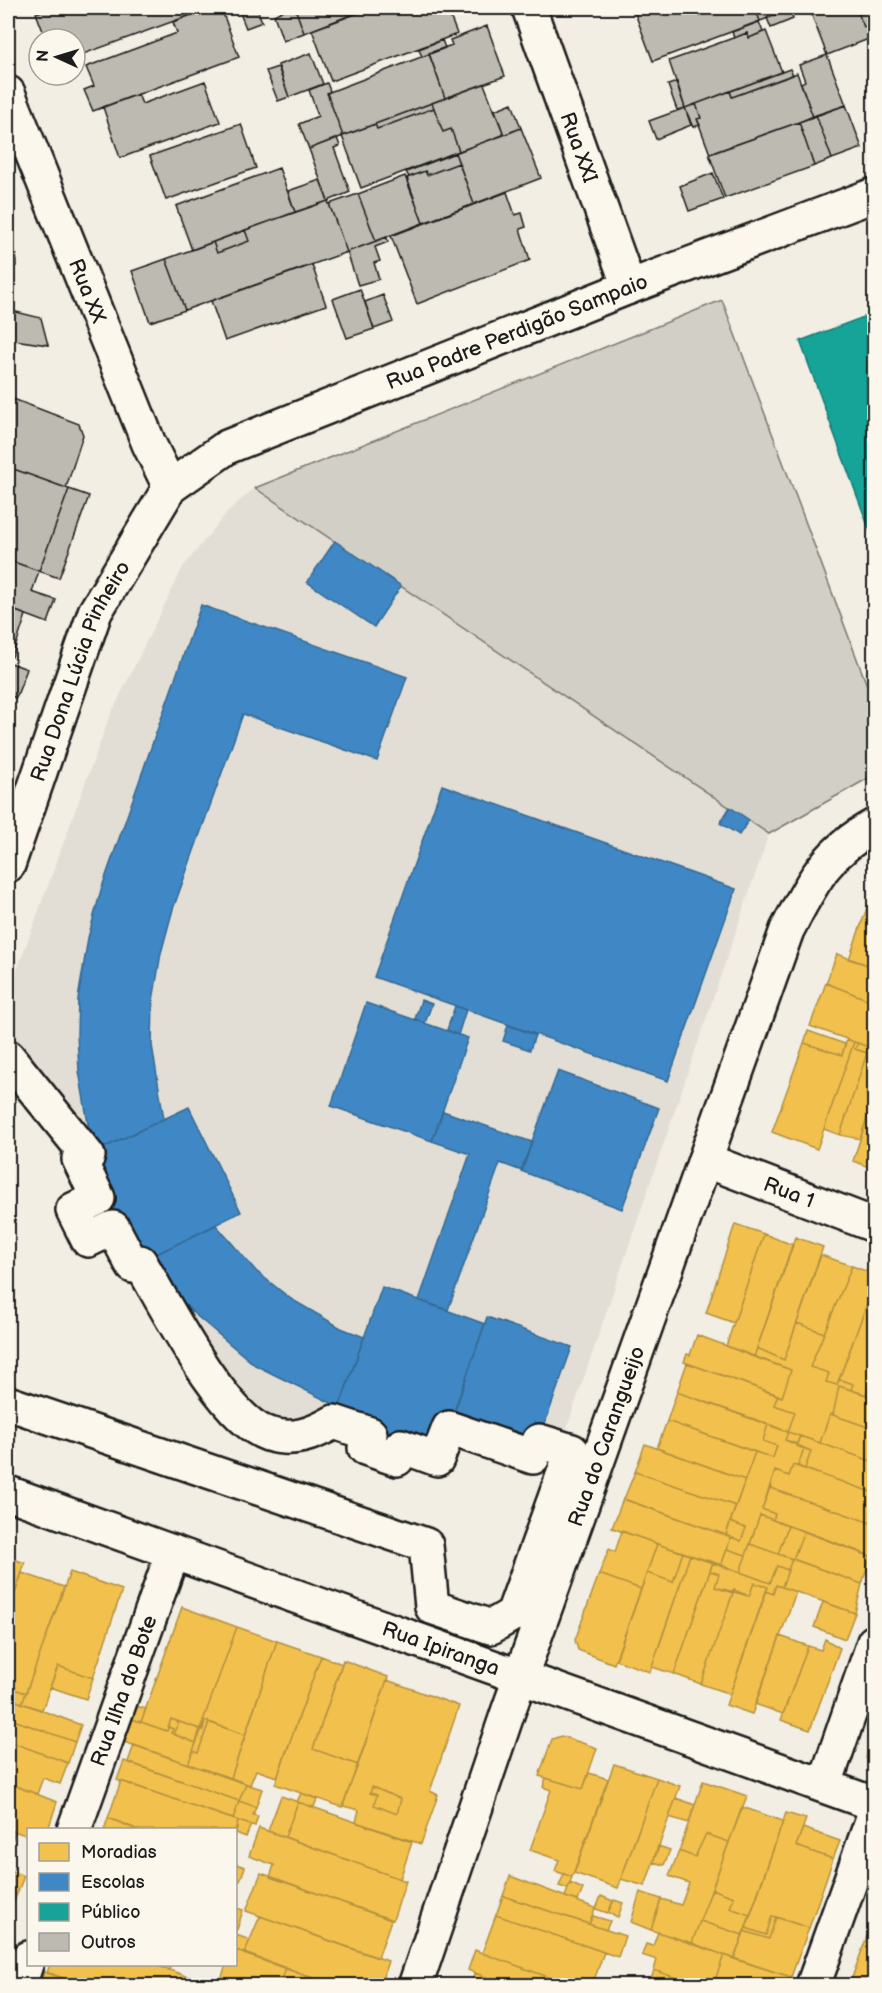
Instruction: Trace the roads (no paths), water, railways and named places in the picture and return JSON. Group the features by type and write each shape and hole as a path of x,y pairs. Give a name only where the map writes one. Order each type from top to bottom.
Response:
{"street":[{"name":"Rua XXI","path":"529,8 628,287"},
{"name":"Rua XX","path":"8,93 149,444 170,487"},
{"name":"Rua Padre Perdigão Sampaio","path":"170,487 227,447 628,287 874,195"},
{"name":"Rua Dona Lúcia Pinheiro","path":"8,865 96,612 170,487"},
{"name":"Rua do Carangueijo","path":"415,1986 520,1677 787,930 808,890 828,859 855,837 874,826"},
{"path":"8,1057 88,1156 79,1159 98,1198 73,1210 88,1240 113,1228 133,1266 140,1262 218,1390 242,1418 267,1434 297,1438 315,1433 334,1422 370,1434 365,1448 397,1460 401,1446 437,1459 448,1428 533,1457 539,1440 572,1451 513,1614 491,1627 432,1607 426,1545 8,1403"},
{"name":"Rua 1","path":"705,1160 874,1225"},
{"name":"Rua Ipiranga","path":"8,1493 825,1784 874,1804"},
{"name":"Rua Ilha do Bote","path":"75,1828 173,1552"},
{"path":"825,1784 874,1642"},
{"path":"813,1986 874,1815"},
{"path":"19,1986 27,1961"}]}
